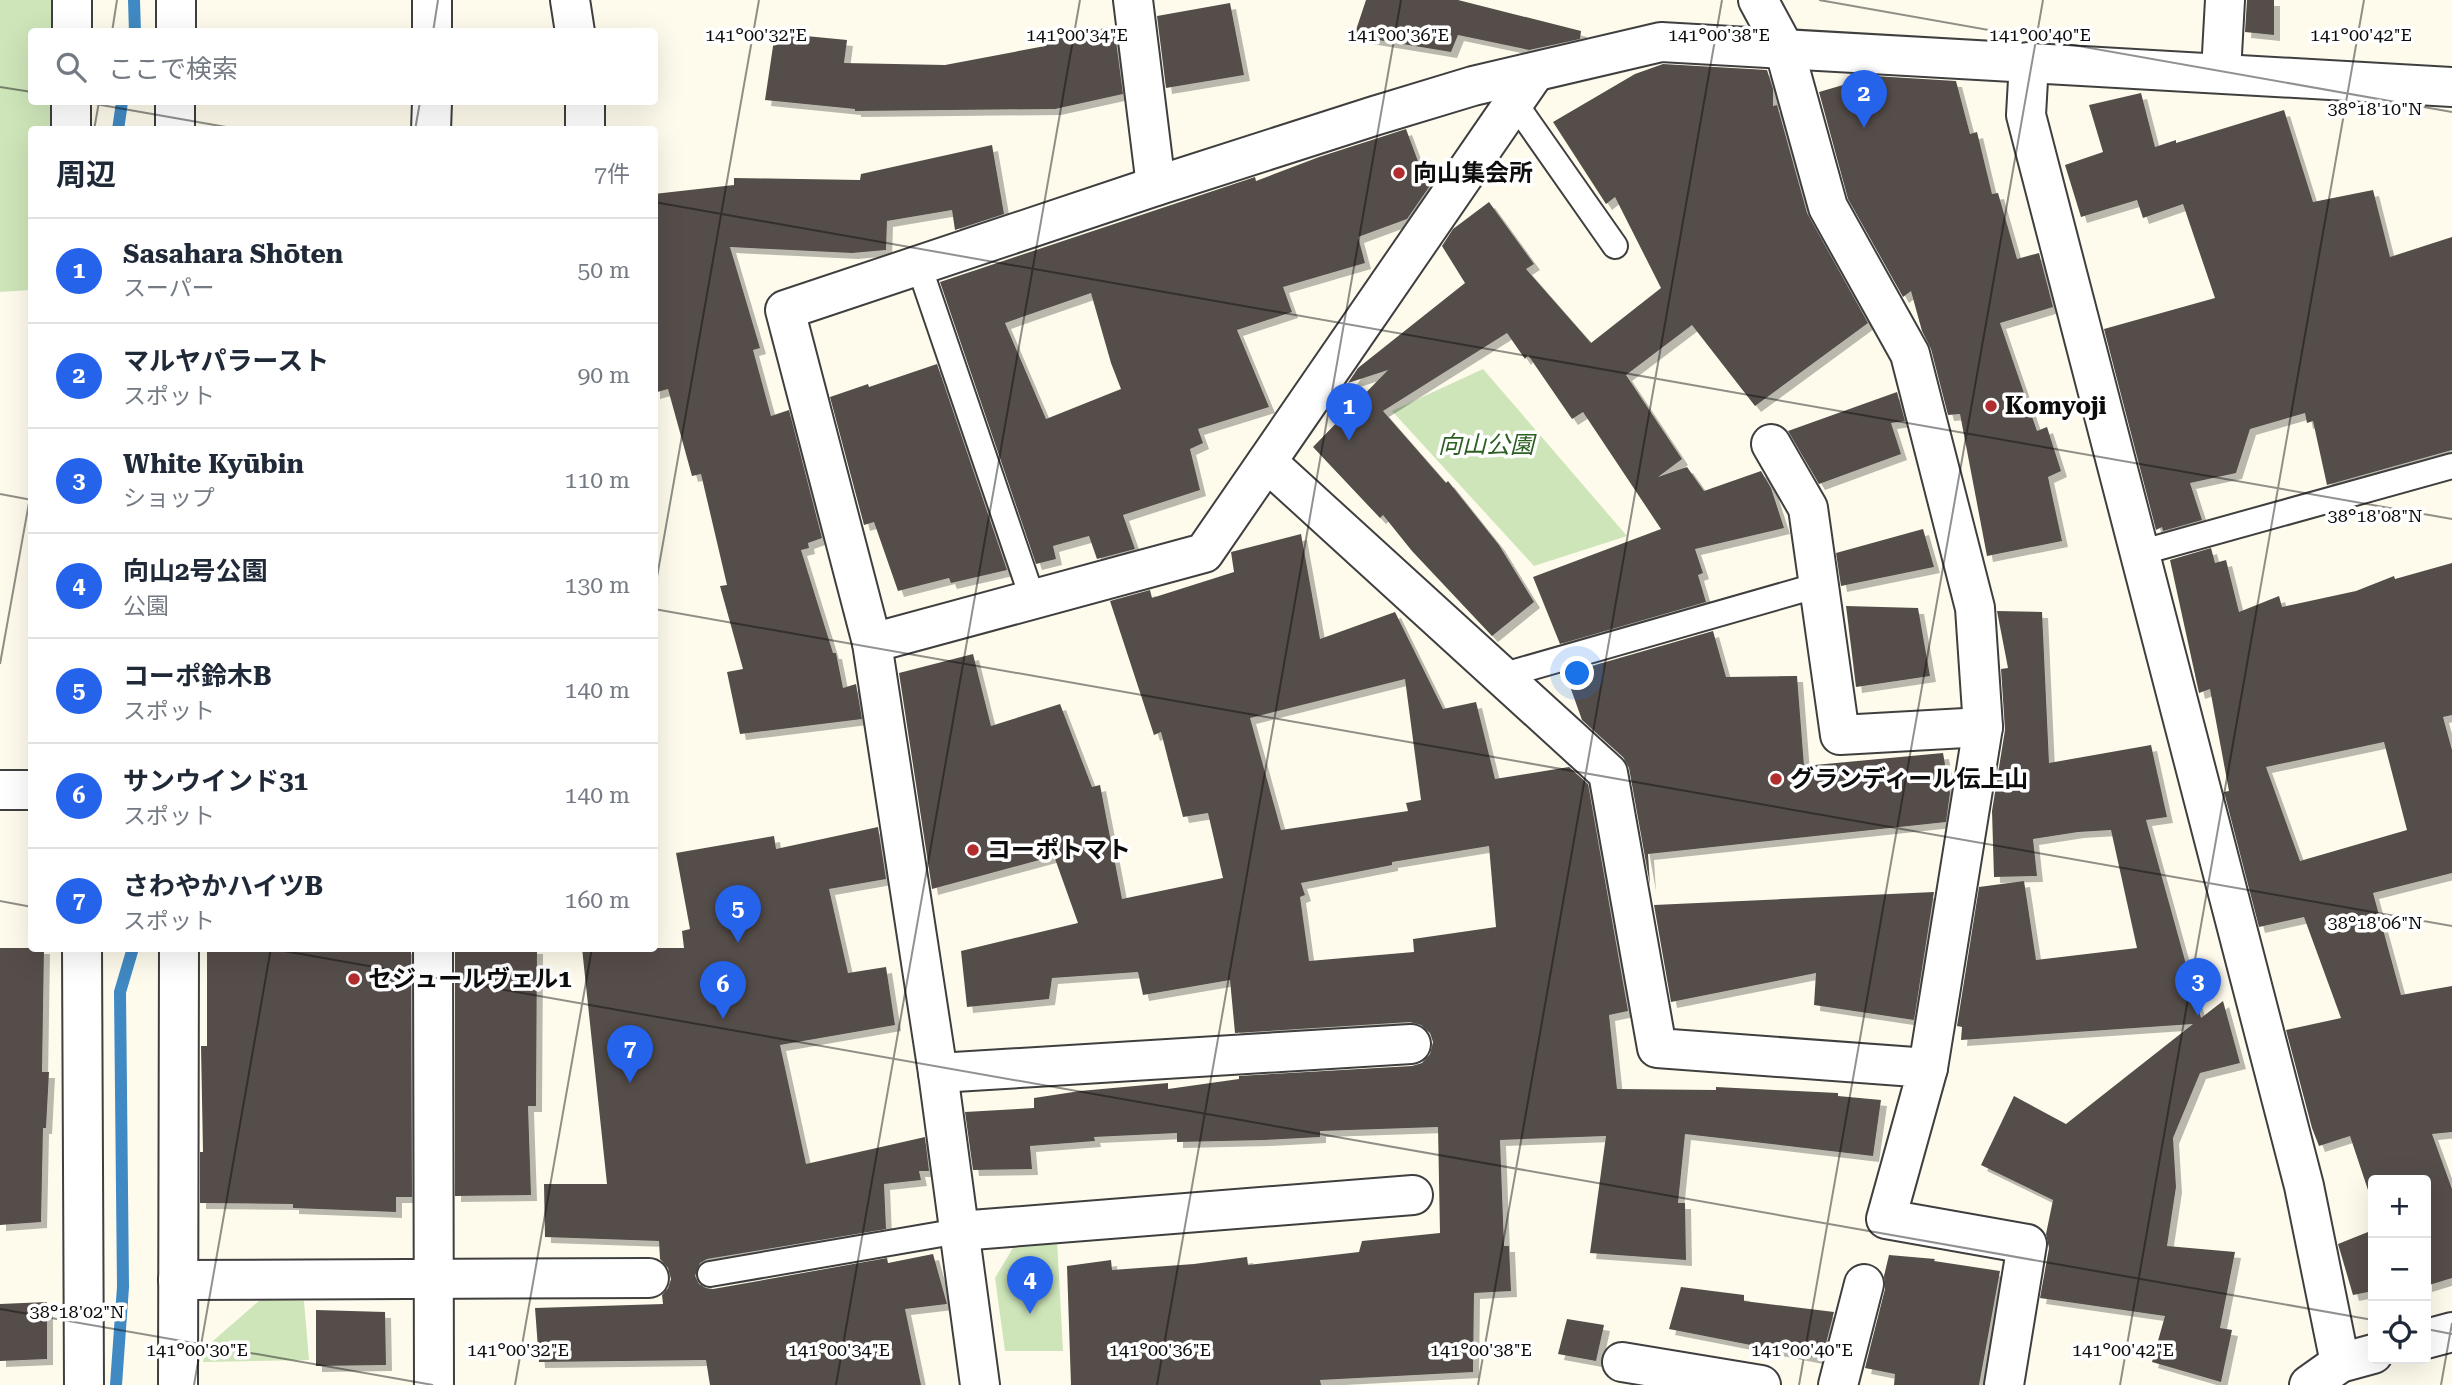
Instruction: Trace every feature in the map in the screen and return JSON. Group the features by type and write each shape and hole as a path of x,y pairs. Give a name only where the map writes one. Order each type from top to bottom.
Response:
{"street":[{"path":"72,0 72,28"},
{"path":"176,0 176,28"},
{"path":"432,0 432,28"},
{"path":"569,0 574,28"},
{"path":"1133,0 1156,186"},
{"path":"1758,0 1784,48 1828,207 1910,354 1975,608 1983,727 1928,1068 1886,1219 2027,1244 2004,1385"},
{"path":"2221,72 2225,0"},
{"path":"980,1385 938,1073 872,643 785,310 1399,108 1473,86 1524,87 1661,42 2452,87"},
{"path":"2029,62 2026,115 2304,1186 2356,1358 2309,1385"},
{"path":"872,643 1204,554 1524,87"},
{"path":"71,105 71,126"},
{"path":"175,105 175,126"},
{"path":"432,105 432,126"},
{"path":"585,105 585,126"},
{"path":"1771,444 1808,508 1840,735 1983,727"},
{"path":"1267,462 1608,773 1657,1048 1928,1068"},
{"path":"0,790 28,790"},
{"path":"82,952 85,1385"},
{"path":"178,1385 179,952"},
{"path":"433,952 434,1385"},
{"path":"938,1073 1411,1044"},
{"path":"959,1231 1413,1195"},
{"path":"178,1280 649,1278"},
{"path":"1838,1385 1864,1284"},
{"path":"2431,1338 2452,1332"},
{"path":"1622,1362 1761,1385"}],"lane":[{"path":"1524,87 1615,246"},
{"path":"919,266 1033,600"},
{"path":"2139,553 2452,466"},
{"path":"1502,676 1819,585"},
{"path":"710,1274 959,1231"}],"green space":[{"path":"0,0 57,0 57,28 28,28 28,105 57,105 57,126 28,126 28,290 0,292"},
{"name":"向山公園","path":"1483,369 1627,536 1534,566 1392,411"},
{"path":"1057,1240 1063,1351 1005,1351 995,1278 1017,1241"},
{"path":"260,1300 304,1301 309,1360 203,1362 206,1347"}],"building":[{"path":"1366,0 1458,0 1581,31 1580,39 1529,50 1458,35 1451,52 1354,36"},
{"path":"2247,0 2274,0 2274,35 2245,32"},
{"path":"1230,3 1244,75 1166,88 1157,16"},
{"path":"1114,26 1123,94 1055,109 855,111 765,100 775,33 847,40 844,63 945,65 1045,46 1044,42"},
{"path":"1663,64 1767,70 1773,89 1773,106 1777,105 1807,213 1868,323 1755,406 1692,325 1626,375 1682,459 1658,477 1687,467 1704,491 1761,471 1771,488 1784,528 1695,549 1703,573 1698,575 1706,602 1560,644 1533,577 1661,529 1583,412 1572,419 1528,355 1525,359 1507,333 1383,411 1446,483 1448,481 1499,545 1534,602 1492,636 1412,551 1383,515 1380,518 1313,447 1388,370 1348,383 1358,368 1465,283 1442,246 1453,229 1489,202 1534,264 1526,269 1591,343 1661,288 1615,197 1606,204 1553,122 1635,74"},
{"path":"1874,76 1956,81 1970,134 1977,132 1992,194 1998,193 2017,259 2039,253 2053,307 2000,323 2037,431 2047,427 2061,471 2048,477 2062,541 1987,556 1960,414 1948,415 1931,349 1922,331 1911,291 1903,297 1848,199 1819,92"},
{"path":"2141,93 2155,147 2284,110 2313,202 2373,190 2390,257 2452,237 2452,450 2327,485 2313,421 2307,423 2305,413 2250,429 2236,473 2190,483 2202,520 2163,531 2162,527 2156,530 2104,329 2215,298 2183,204 2143,218 2137,200 2081,217 2065,165 2103,152 2089,105"},
{"path":"1406,129 1419,164 1430,160 1436,177 1407,219 1358,237 1365,263 1283,287 1292,312 1237,330 1269,407 1198,429 1203,443 1190,449 1200,490 1123,515 1135,549 1097,559 1089,536 1053,546 1056,559 1036,564 940,282 1255,177 1256,181","holes":["1091,293 1121,389 1046,419 1005,323"]},
{"path":"992,145 1004,214 955,230 952,210 887,221 886,250 852,253 730,247 760,348 753,350 771,416 789,410 822,538 808,543 809,548 801,550 833,653 836,653 843,688 856,684 862,719 740,734 727,672 743,669 720,586 727,585 701,474 692,476 668,389 658,392 658,194 734,185 734,178 860,180 861,174"},
{"path":"937,364 1007,570 951,583 949,578 898,591 874,522 864,525 830,397"},
{"path":"1897,392 1905,421 1891,423 1901,454 1819,484 1788,431"},
{"path":"1923,529 1934,567 1841,586 1836,553"},
{"path":"1301,534 1320,639 1395,612 1443,709 1476,702 1495,779 1569,767 1588,784 1628,1011 1609,1015 1617,1089 1716,1090 1716,1087 1838,1093 1838,1096 1881,1100 1873,1156 1685,1134 1678,1203 1685,1203 1686,1260 1590,1253 1606,1136 1500,1140 1504,1246 1509,1246 1511,1291 1474,1293 1473,1372 1320,1380 1321,1385 1071,1385 1067,1266 1111,1260 1112,1270 1247,1257 1248,1265 1359,1252 1362,1241 1440,1233 1438,1127 1320,1131 1320,1137 1265,1140 1177,1142 1177,1133 1094,1137 1095,1141 1030,1146 1032,1169 973,1170 965,1112 1034,1108 1034,1098 1080,1091 1168,1083 1168,1089 1239,1079 1239,1076 1412,1066 1422,1063 1430,1054 1433,1042 1430,1033 1421,1025 1410,1022 1235,1033 1230,980 1143,995 1138,972 1052,978 1049,999 967,1007 961,951 1078,923 1054,856 932,889 899,673 973,654 991,726 1060,704 1092,787 1100,785 1122,899 1223,878 1208,813 1183,817 1161,732 1154,735 1110,601 1150,590 1152,598 1234,572 1231,552","holes":["1405,679 1421,800 1406,803 1408,811 1281,830 1250,718","1489,846 1496,927 1413,939 1414,952 1309,961 1300,897 1305,895 1301,883 1392,865 1392,862"]},
{"path":"2211,548 2215,563 2226,560 2239,612 2279,596 2282,607 2356,591 2394,576 2395,579 2452,563 2452,715 2443,717 2452,750 2452,873 2373,893 2401,995 2452,986 2452,1132 2432,1134 2452,1189 2452,1278 2431,1284 2431,1175 2368,1175 2368,1190 2350,1136 2319,1146 2286,1030 2341,1018 2304,917 2259,927 2224,792 2229,791 2210,689 2199,693 2170,560","holes":["2384,742 2407,830 2300,861 2266,767"]},
{"path":"1846,606 1918,608 1930,676 1856,687"},
{"path":"1997,611 2042,612 2049,763 2151,745 2167,817 2146,820 2201,1018 2223,1001 2240,1063 2200,1073 2173,1138 2176,1187 2167,1246 2235,1252 2220,1328 2232,1330 2221,1382 2152,1362 2165,1316 2040,1298 2049,1248 2046,1234 2053,1200 1981,1165 2014,1096 2066,1124 2193,1024 1961,1040 1962,1027 1957,1026 1979,887 2024,881 2036,960 2137,948 2111,830 2033,839 2037,876 1994,877 1992,811 2005,730 2001,669 2008,668"},
{"path":"1713,631 1726,677 1797,676 1804,766 1943,753 1950,793 1946,822 1648,854 1650,885 1629,768 1623,757 1582,720 1567,678 1573,676 1571,672"},
{"path":"878,827 886,879 829,889 848,973 886,967 895,1025 780,1045 806,1164 925,1137 929,1171 919,1171 921,1180 884,1184 886,1229 707,1259 700,1263 695,1276 699,1284 713,1289 887,1258 888,1263 933,1254 947,1304 905,1309 921,1385 710,1385 706,1360 539,1362 535,1308 663,1304 662,1295 671,1279 668,1268 660,1259 659,1241 545,1237 544,1184 607,1184 582,952 658,952 658,948 684,948 682,931 690,929 676,853 774,836 776,849"},
{"path":"1934,892 1914,1020 1814,1005 1816,973 1671,1002 1654,905"},
{"path":"0,948 28,948 28,952 44,952 42,1072 49,1072 46,1128 43,1128 41,1222 0,1225"},
{"path":"207,952 411,952 412,1197 396,1197 396,1212 293,1208 293,1204 200,1203 200,1152 203,1152 201,1046 207,1046"},
{"path":"455,952 537,952 536,1106 528,1106 531,1195 455,1196"},
{"path":"2368,1232 2368,1292 2353,1295 2338,1244"},
{"path":"1889,1255 1935,1259 1934,1261 2000,1271 1979,1385 1894,1385 1895,1374 1865,1368 1885,1289 1884,1276"},
{"path":"1681,1287 1744,1295 1744,1301 1834,1312 1822,1359 1669,1329"},
{"path":"47,1302 47,1359 0,1361 0,1304"},
{"path":"316,1310 385,1312 386,1365 316,1366"},
{"path":"1567,1319 1604,1325 1596,1361 1558,1354"}],"waterway":[{"path":"134,0 135,28"},
{"path":"119,126 122,105"},
{"path":"116,1385 123,1287 120,992 132,952"}],"place":[{"name":"マルヤパラースト","path":"1864,128"},
{"name":"向山集会所","path":"1399,173"},
{"name":"Komyoji","path":"1991,406"},
{"name":"Sasahara Shōten","path":"1349,441"},
{"name":"グランディール伝上山","path":"1776,779"},
{"name":"コーポトマト","path":"973,850"},
{"name":"コーポ鈴木B","path":"738,943"},
{"name":"セジュールヴェル1","path":"354,979"},
{"name":"White Kyūbin","path":"2198,1016"},
{"name":"サンウインド31","path":"723,1019"},
{"name":"さわやかハイツB","path":"630,1083"},
{"name":"向山2号公園","path":"1030,1314"}]}
